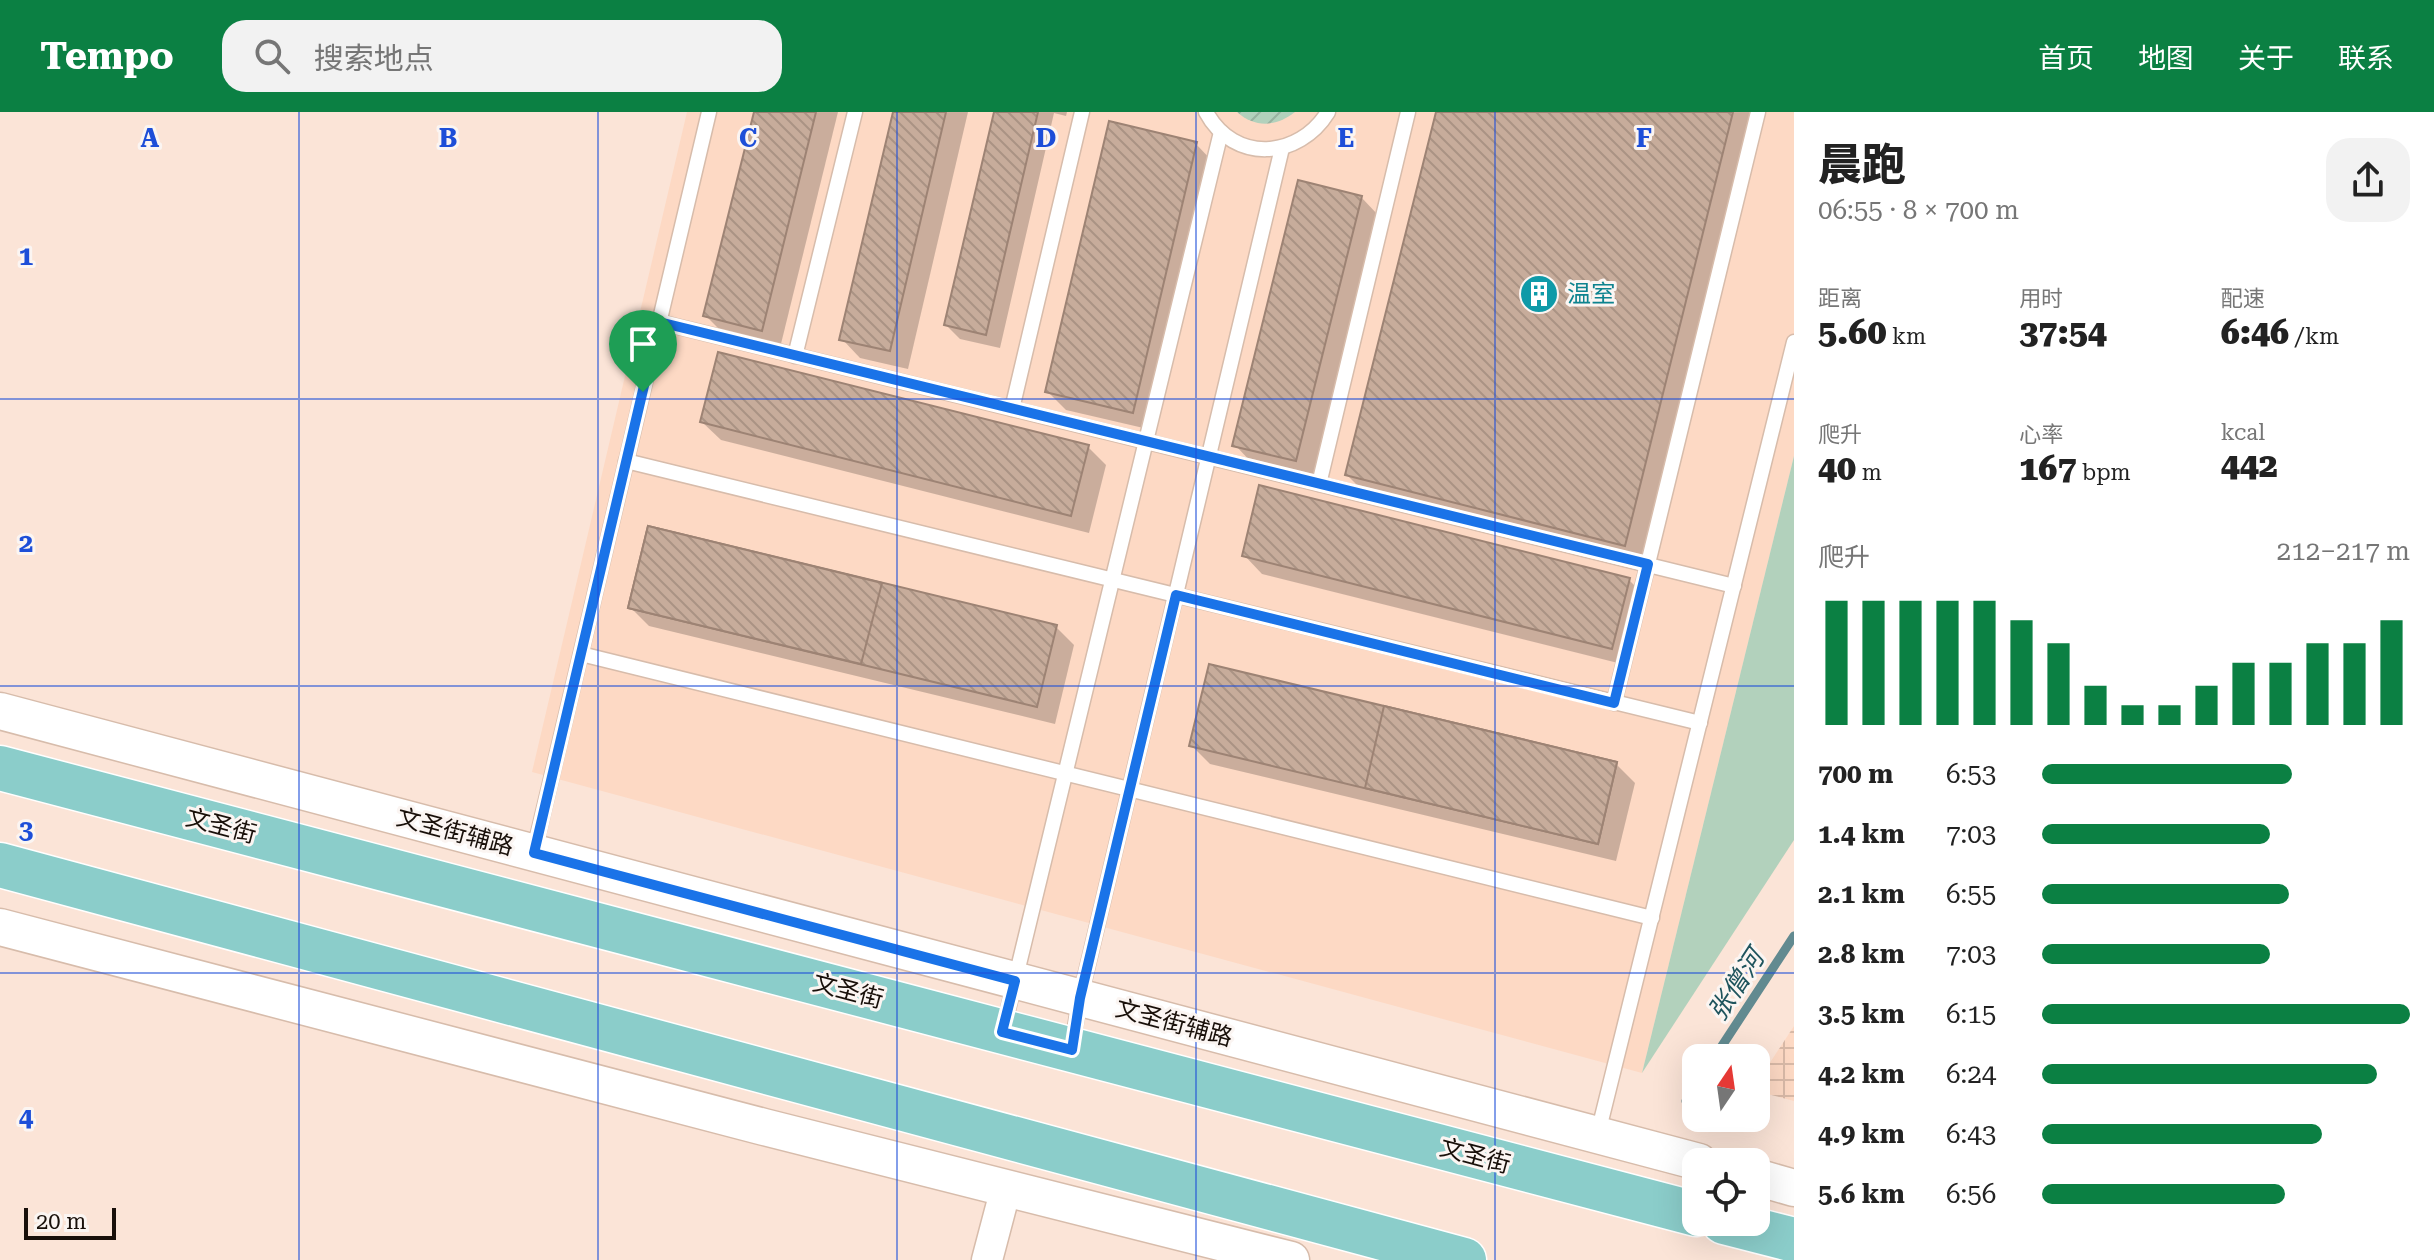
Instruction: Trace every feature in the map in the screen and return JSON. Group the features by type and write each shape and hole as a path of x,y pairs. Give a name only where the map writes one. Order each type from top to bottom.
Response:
{"main road":[{"name":"文圣街","path":"0,768 1682,1210"},
{"path":"0,865 1464,1260"},
{"path":"1770,1234 1794,1240"}],"street":[{"name":"文圣街辅路","path":"0,711 1682,1157"},
{"path":"0,927 1291,1260"},
{"path":"1770,1181 1794,1188"},
{"path":"987,1260 1006,1188"}],"lane":[{"path":"534,853 709,112"},
{"path":"795,356 855,112"},
{"path":"1012,409 1082,112"},
{"path":"1206,112 1221,132 1249,148 1282,148 1314,132 1328,112"},
{"path":"1319,484 1408,112"},
{"path":"1614,703 1758,112"},
{"path":"1002,1032 1221,132"},
{"path":"1072,1050 1080,998 1282,148"},
{"path":"659,322 1734,586"},
{"path":"1598,1135 1794,342"},
{"path":"626,461 1700,723"},
{"path":"581,654 1652,918"}],"shaded area":[{"path":"687,112 1794,112 1794,456 1642,1073 532,772"},
{"path":"1794,1026 1794,1101 1770,1095 1770,1063"}],"green space":[{"path":"1237,112 1295,112 1280,121 1266,124 1251,121"},
{"path":"1794,456 1794,840 1642,1073"}],"building":[{"path":"754,112 816,112 762,331 703,316"},
{"path":"893,112 946,112 890,351 839,340"},
{"path":"994,112 1038,112 986,335 944,325"},
{"name":"温室","path":"1436,112 1733,112 1625,546 1345,475"},
{"path":"1109,121 1197,142 1133,413 1045,392"},
{"path":"1298,180 1362,196 1296,461 1232,446"},
{"path":"718,352 1089,445 1071,516 700,422"},
{"path":"1259,485 1630,578 1612,649 1242,556"},
{"path":"648,526 1057,625 1037,707 628,608"},
{"path":"648,526 882,583 861,664 628,608"},
{"path":"1209,664 1617,762 1598,844 1189,746"},
{"path":"1384,706 1617,762 1598,844 1365,788"}],"waterway":[{"name":"张僧河","path":"1723,1044 1794,936"}],"place":[{"name":"温室","path":"1539,294"}],"route":[{"path":"659,322 1648,564 1614,703 1176,595 1080,998 1072,1050 1002,1032 1015,981 534,853 643,392 659,322"}]}
